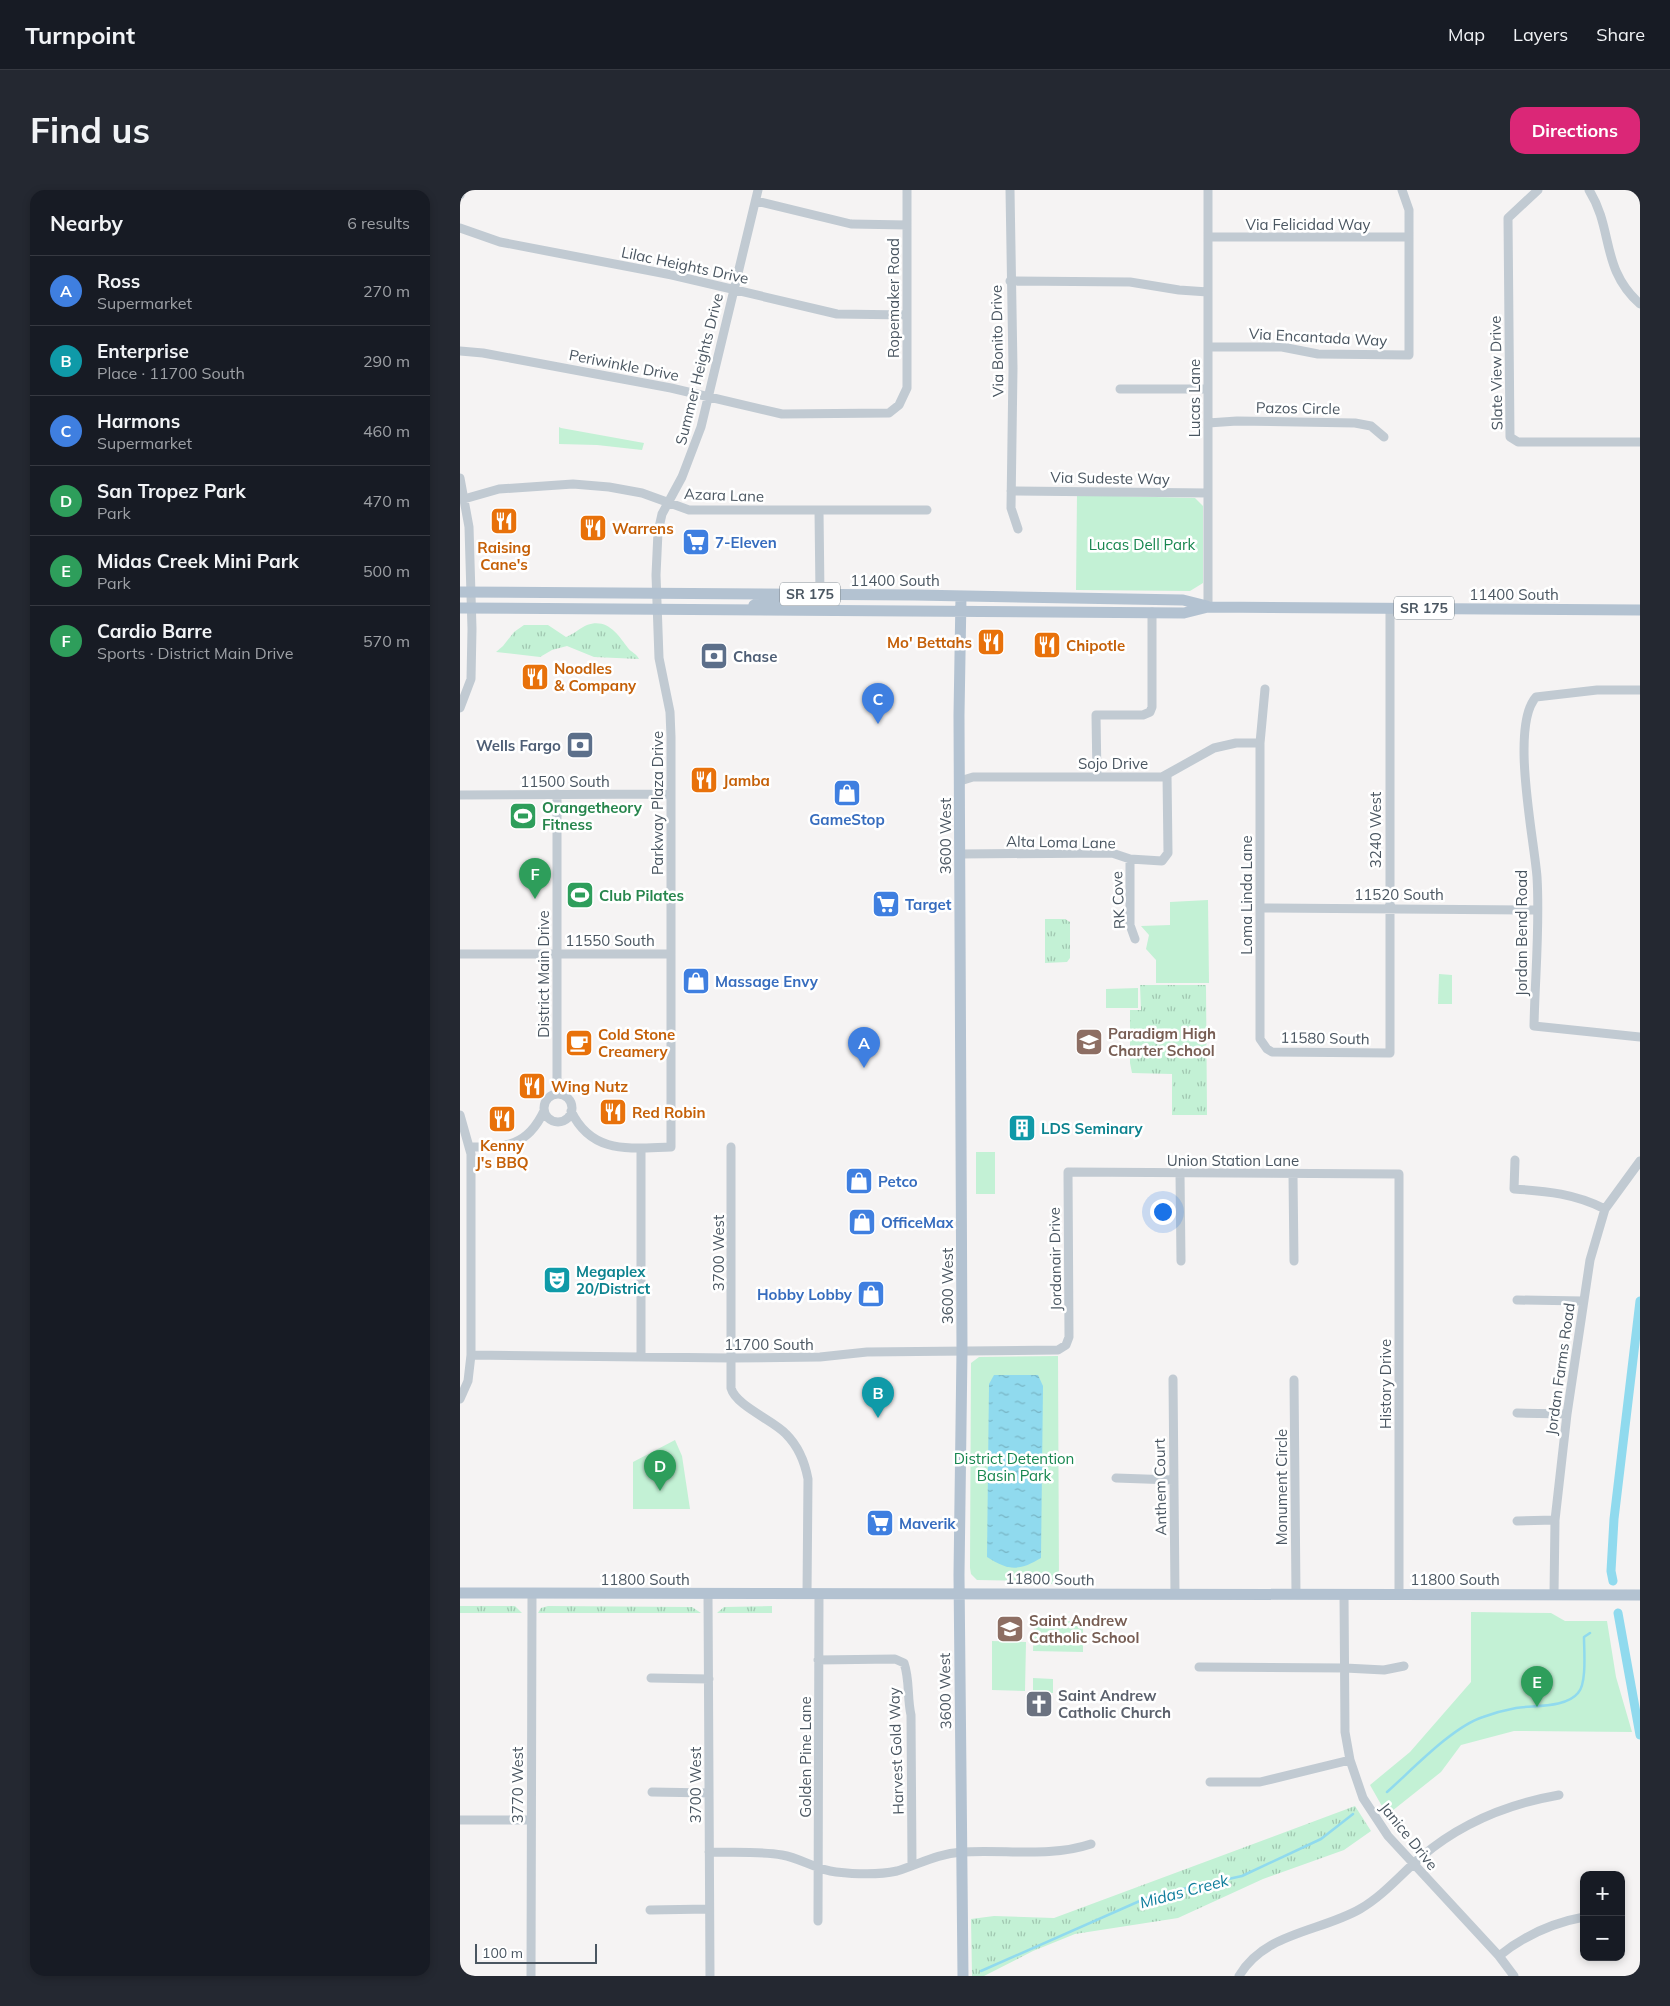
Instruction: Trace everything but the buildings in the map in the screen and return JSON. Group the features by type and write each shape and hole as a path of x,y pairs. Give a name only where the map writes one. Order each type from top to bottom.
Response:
{"main road":[{"name":"11400 South","path":"465,592 915,594 1183,600 1208,607"},
{"path":"750,610 761,603 818,601 820,594"},
{"path":"820,611 827,602 879,601 915,594"},
{"name":"3600 West","path":"961,596 962,1351 959,1593 963,1976"},
{"name":"11400 South","path":"466,608 1184,613 1208,607 1640,610"},
{"name":"11800 South","path":"460,1593 1640,1595"}],"street":[{"path":"460,195 462,190"},
{"name":"Summer Heights Drive","path":"658,610 658,532 662,514 696,444 758,190"},
{"name":"Ropemaker Road","path":"899,405 907,388 906,190"},
{"name":"Via Bonito Drive","path":"1010,190 1010,281 1013,368 1011,511 1018,529"},
{"name":"Lucas Lane","path":"1208,190 1208,607"},
{"name":"Via Encantada Way","path":"1208,347 1282,347 1318,354 1409,355 1408,205 1402,190"},
{"name":"Slate View Drive","path":"1538,190 1508,218 1510,437 1518,442 1640,442"},
{"path":"1589,190 1600,212 1608,253 1614,270 1623,285 1640,304"},
{"path":"756,201 851,224 906,225"},
{"name":"Lilac Heights Drive","path":"460,228 500,242 672,275 843,315 906,315"},
{"name":"Via Felicidad Way","path":"1208,237 1409,237"},
{"path":"1010,281 1130,282 1186,291 1208,292"},
{"name":"Periwinkle Drive","path":"460,352 490,354 708,396 788,415 882,414 899,405"},
{"path":"1120,390 1208,389"},
{"name":"Pazos Circle","path":"1208,423 1237,421 1355,423 1371,426 1384,437"},
{"path":"460,478 469,536 465,592 471,679 460,708"},
{"name":"Azara Lane","path":"464,499 499,489 573,484 633,491 668,504 695,511 927,510"},
{"name":"Via Sudeste Way","path":"1011,491 1208,494"},
{"path":"819,510 820,594"},
{"name":"3240 West","path":"1390,608 1388,908 1390,1053"},
{"name":"Parkway Plaza Drive","path":"571,1111 582,1129 597,1141 606,1144 641,1148 671,1148 670,712 661,672 658,610"},
{"path":"1097,777 1096,715 1143,715 1150,712 1152,707 1152,612"},
{"name":"Loma Linda Lane","path":"1263,1045 1260,1031 1260,744 1265,688"},
{"name":"Jordan Bend Road","path":"1640,690 1597,690 1536,697 1530,704 1525,723 1529,829 1537,876 1534,1026 1640,1038"},
{"name":"Sojo Drive","path":"960,781 973,778 1156,777 1167,775 1214,748 1236,744 1260,744"},
{"name":"Alta Loma Lane","path":"960,854 1112,854 1130,859 1158,862 1167,856 1167,775"},
{"name":"District Main Drive","path":"557,794 557,1094"},
{"name":"11500 South","path":"460,795 671,794"},
{"name":"RK Cove","path":"1130,859 1130,925 1135,939"},
{"name":"11520 South","path":"1260,908 1537,910"},
{"name":"11550 South","path":"460,954 671,954"},
{"name":"11580 South","path":"1263,1045 1272,1052 1390,1053"},
{"path":"470,1147 504,1146 522,1140 536,1128 568,1118 571,1111 568,1099 557,1094 547,1100 536,1128"},
{"path":"544,1111 548,1118 558,1121"},
{"path":"460,1115 470,1147 471,1355 468,1381 460,1399"},
{"name":"Parkway Plaza Drive","path":"558,1121 582,1129"},
{"name":"3700 West","path":"731,1147 731,1358 733,1394 786,1434 794,1443 806,1468 813,1594"},
{"path":"641,1148 641,1356"},
{"path":"1515,1160 1514,1189 1553,1191 1585,1199 1605,1209"},
{"name":"Jordan Farms Road","path":"1554,1594 1555,1520 1567,1414 1590,1260 1605,1209 1640,1161"},
{"name":"Union Station Lane","path":"1068,1172 1293,1175 1399,1174"},
{"name":"Jordanair Drive","path":"1066,1345 1069,1336 1068,1172"},
{"path":"1180,1174 1181,1261"},
{"name":"History Drive","path":"1399,1174 1399,1594"},
{"path":"1293,1175 1294,1261"},
{"path":"1517,1300 1583,1301"},
{"name":"11700 South","path":"471,1355 731,1358 820,1357 867,1352 1058,1350 1066,1345"},
{"name":"Anthem Court","path":"1172,1379 1174,1594"},
{"name":"Monument Circle","path":"1294,1380 1296,1594"},
{"path":"1517,1413 1567,1414"},
{"path":"1116,1478 1174,1480"},
{"path":"1517,1521 1555,1520"},
{"name":"3770 West","path":"531,1976 532,1594"},
{"name":"3700 West","path":"708,1594 710,1976"},
{"name":"Golden Pine Lane","path":"813,1594 818,1660 818,1921"},
{"name":"Janice Drive","path":"1344,1594 1345,1732 1350,1760 1356,1779 1371,1812 1413,1864 1499,1956 1514,1976"},
{"name":"Harvest Gold Way","path":"818,1660 895,1659 904,1663 908,1672 908,1702 912,1715 912,1865"},
{"path":"1199,1668 1344,1668 1384,1670 1404,1666"},
{"path":"651,1678 709,1679"},
{"path":"1210,1782 1260,1782 1350,1760"},
{"path":"652,1792 709,1793"},
{"path":"1240,1976 1255,1957 1272,1944 1345,1917 1369,1904 1442,1840 1486,1816 1532,1800 1559,1796"},
{"path":"460,1820 531,1820"},
{"path":"710,1852 781,1854 805,1861 818,1869 835,1872 872,1872 896,1871 932,1857 962,1852 1063,1851 1091,1844"},
{"path":"650,1910 709,1909"},
{"path":"1499,1956 1520,1940 1543,1928 1580,1918"}],"green space":[{"path":"559,427 644,443 642,450 597,445 559,444"},
{"name":"Lucas Dell Park","path":"1077,495 1195,498 1203,506 1203,583 1190,591 1076,590"},
{"path":"601,624 612,629 639,659 594,657 567,646 552,650 540,657 496,652 514,632 524,625 548,625 566,637 587,625"},
{"path":"1208,900 1209,983 1156,983 1156,960 1146,949 1149,935 1141,926 1170,925 1170,902"},
{"path":"1045,919 1065,919 1070,922 1070,958 1067,962 1045,963"},
{"path":"1439,974 1452,975 1452,1004 1438,1004"},
{"path":"1140,985 1206,985 1207,1115 1172,1115 1172,1074 1132,1073 1130,1063 1130,1010 1141,1010"},
{"path":"1138,988 1138,1008 1106,1008 1106,989"},
{"path":"976,1152 995,1152 995,1194 976,1194"},
{"name":"District Detention Basin Park","path":"1058,1356 1059,1585 1031,1581 977,1580 971,1574 970,1568 971,1363 979,1357"},
{"path":"675,1440 682,1456 690,1509 633,1509 633,1462"},
{"path":"460,1606 515,1606 522,1613 460,1613"},
{"path":"548,1606 692,1607 701,1613 538,1613 541,1608"},
{"path":"772,1606 772,1613 717,1613 724,1607"},
{"path":"1471,1612 1551,1613 1565,1621 1607,1621 1616,1677 1632,1732 1514,1731 1461,1745 1441,1772 1387,1815 1370,1785 1410,1752 1471,1682"},
{"path":"1034,1621 1083,1621 1083,1652 1033,1651"},
{"path":"992,1641 1026,1642 1025,1691 992,1690"},
{"path":"1033,1678 1053,1679 1053,1693 1033,1693"},
{"path":"1355,1806 1371,1831 1344,1850 1263,1879 1178,1918 1075,1934 1033,1951 984,1976 972,1976 971,1919 994,1916 1054,1918"}],"water":[{"path":"994,1375 1038,1375 1043,1386 1041,1558 1014,1568 1002,1565 987,1557 989,1384"}],"waterway":[{"path":"1613,1581 1611,1571 1614,1519 1640,1301"},
{"path":"1618,1613 1640,1735"},
{"name":"Midas Creek","path":"1387,1792 1446,1739 1471,1722 1516,1708 1558,1704 1573,1698 1581,1689 1583,1682 1584,1637 1590,1633"},
{"name":"Midas Creek","path":"981,1971 1151,1896 1242,1876 1321,1839 1353,1814"}],"place":[{"name":"Raising Cane's","path":"504,521"},
{"name":"Warrens","path":"593,528"},
{"name":"7-Eleven","path":"696,542"},
{"name":"Mo' Bettahs","path":"991,642"},
{"name":"Chipotle","path":"1047,645"},
{"name":"Chase","path":"714,656"},
{"name":"Noodles & Company","path":"535,677"},
{"name":"Harmons","path":"878,724"},
{"name":"Wells Fargo","path":"580,745"},
{"name":"Jamba","path":"704,780"},
{"name":"GameStop","path":"847,793"},
{"name":"Orangetheory Fitness","path":"523,816"},
{"name":"Club Pilates","path":"580,895"},
{"name":"Cardio Barre","path":"535,899"},
{"name":"Target","path":"886,904"},
{"name":"Massage Envy","path":"696,981"},
{"name":"Paradigm High Charter School","path":"1089,1042"},
{"name":"Cold Stone Creamery","path":"579,1043"},
{"name":"Ross","path":"864,1068"},
{"name":"Wing Nutz","path":"532,1086"},
{"name":"Red Robin","path":"613,1112"},
{"name":"Kenny J's BBQ","path":"502,1119"},
{"name":"LDS Seminary","path":"1022,1128"},
{"name":"Petco","path":"859,1181"},
{"name":"OfficeMax","path":"862,1222"},
{"name":"Megaplex 20/District","path":"557,1280"},
{"name":"Hobby Lobby","path":"871,1294"},
{"name":"Enterprise","path":"878,1418"},
{"name":"San Tropez Park","path":"660,1491"},
{"name":"Maverik","path":"880,1523"},
{"name":"Saint Andrew Catholic School","path":"1010,1629"},
{"name":"Saint Andrew Catholic Church","path":"1039,1704"},
{"name":"Midas Creek Mini Park","path":"1537,1707"}]}
